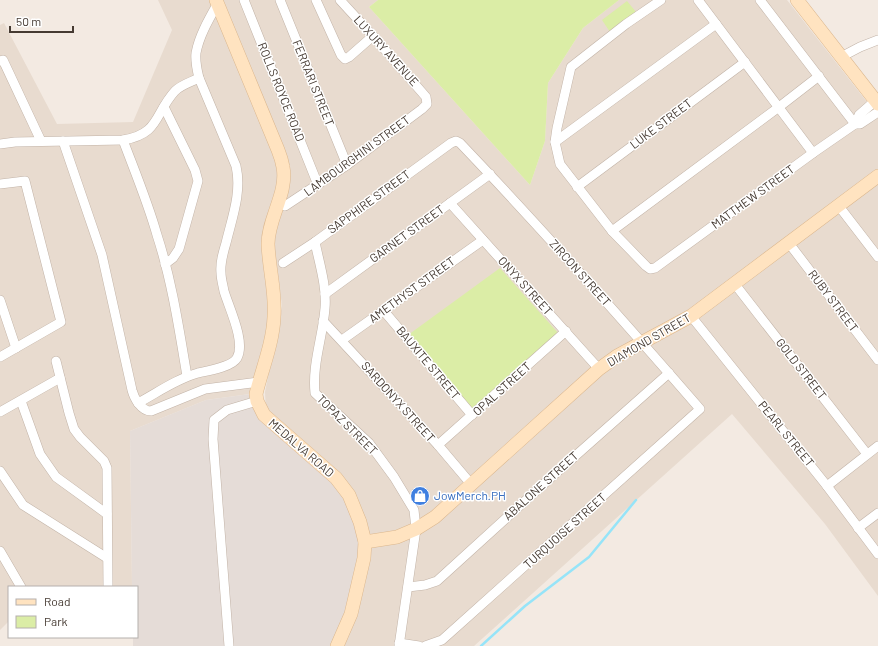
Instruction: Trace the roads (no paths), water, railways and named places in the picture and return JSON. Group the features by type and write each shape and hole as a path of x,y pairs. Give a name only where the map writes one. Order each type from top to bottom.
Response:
{"street":[{"name":"ROLLS ROYCE ROAD","path":"244,0 318,185"},
{"name":"FERRARI STREET","path":"280,0 346,165"},
{"path":"316,0 341,56 345,59 374,36"},
{"name":"LUXURY AVENUE","path":"340,0 374,36 426,96 427,104"},
{"path":"661,0 626,24 571,67 557,128 555,142 560,164 612,231 819,76"},
{"path":"698,0 813,153"},
{"path":"760,0 855,124"},
{"path":"797,0 877,106"},
{"path":"138,403 187,376 219,368 232,362 237,358 239,348 238,333 224,290 221,273 222,259 238,194 238,175 236,166 199,78 196,65 196,53 217,2"},
{"path":"217,2 284,168 284,184 272,222 268,244 274,292 274,318 270,345 256,394 257,401 227,410 214,420 213,439 229,646"},
{"path":"555,142 716,24"},
{"path":"841,57 878,40"},
{"path":"0,61 3,60 41,141"},
{"name":"LUKE STREET","path":"577,187 745,62"},
{"path":"0,144 41,141 123,140 140,136 146,133 154,124 176,90 199,78"},
{"name":"LAMBOURGHINI STREET","path":"285,206 346,165 427,104"},
{"name":"MATTHEW STREET","path":"612,231 650,269 655,268 855,124 859,115 877,106"},
{"path":"164,107 195,170 198,181 179,249 165,264"},
{"path":"123,140 157,235 165,264 187,376"},
{"path":"63,141 102,255 132,390 134,398 138,403 147,411 151,411 205,389 259,382"},
{"name":"ZIRCON STREET","path":"456,141 460,143 490,174 642,342 700,409"},
{"name":"SAPPHIRE STREET","path":"282,263 316,242 451,143 456,141"},
{"name":"GARNET STREET","path":"325,294 490,174"},
{"name":"DIAMOND STREET","path":"365,542 397,537 416,529 435,517 599,369 617,356 691,316 878,176"},
{"path":"0,184 25,181 61,322 0,357"},
{"name":"ONYX STREET","path":"450,203 599,369"},
{"path":"838,205 878,257"},
{"name":"AMETHYST STREET","path":"342,340 483,240"},
{"name":"TOPAZ STREET","path":"316,242 325,294 325,308 314,380 315,393 369,443 394,477 414,510 416,529 399,645"},
{"name":"RUBY STREET","path":"788,242 878,360"},
{"name":"GOLD STREET","path":"734,283 868,454"},
{"path":"0,300 16,348"},
{"name":"BAUXITE STREET","path":"383,310 472,415"},
{"name":"PEARL STREET","path":"691,316 827,486 878,554"},
{"name":"SARDONYX STREET","path":"323,321 342,340 471,484"},
{"name":"OPAL STREET","path":"438,446 566,331"},
{"path":"56,361 74,429 104,461 107,468 108,586"},
{"name":"ABALONE STREET","path":"408,587 425,585 437,580 669,373"},
{"path":"0,412 60,378"},
{"path":"21,401 40,454 56,477 107,514"},
{"name":"MEDALVA ROAD","path":"257,401 264,415 336,478 349,495 360,522 365,542 364,558 351,614 337,646"},
{"name":"TURQUOISE STREET","path":"425,646 442,640 700,409"},
{"path":"827,486 878,446"},
{"path":"0,471 23,505 107,558"},
{"path":"858,528 878,513"},
{"path":"0,551 20,586"},
{"path":"399,645 418,646"}],"waterway":[{"path":"481,646 525,606 589,557 636,500"}],"place":[{"name":"JowMerch.PH","path":"420,496"}]}
